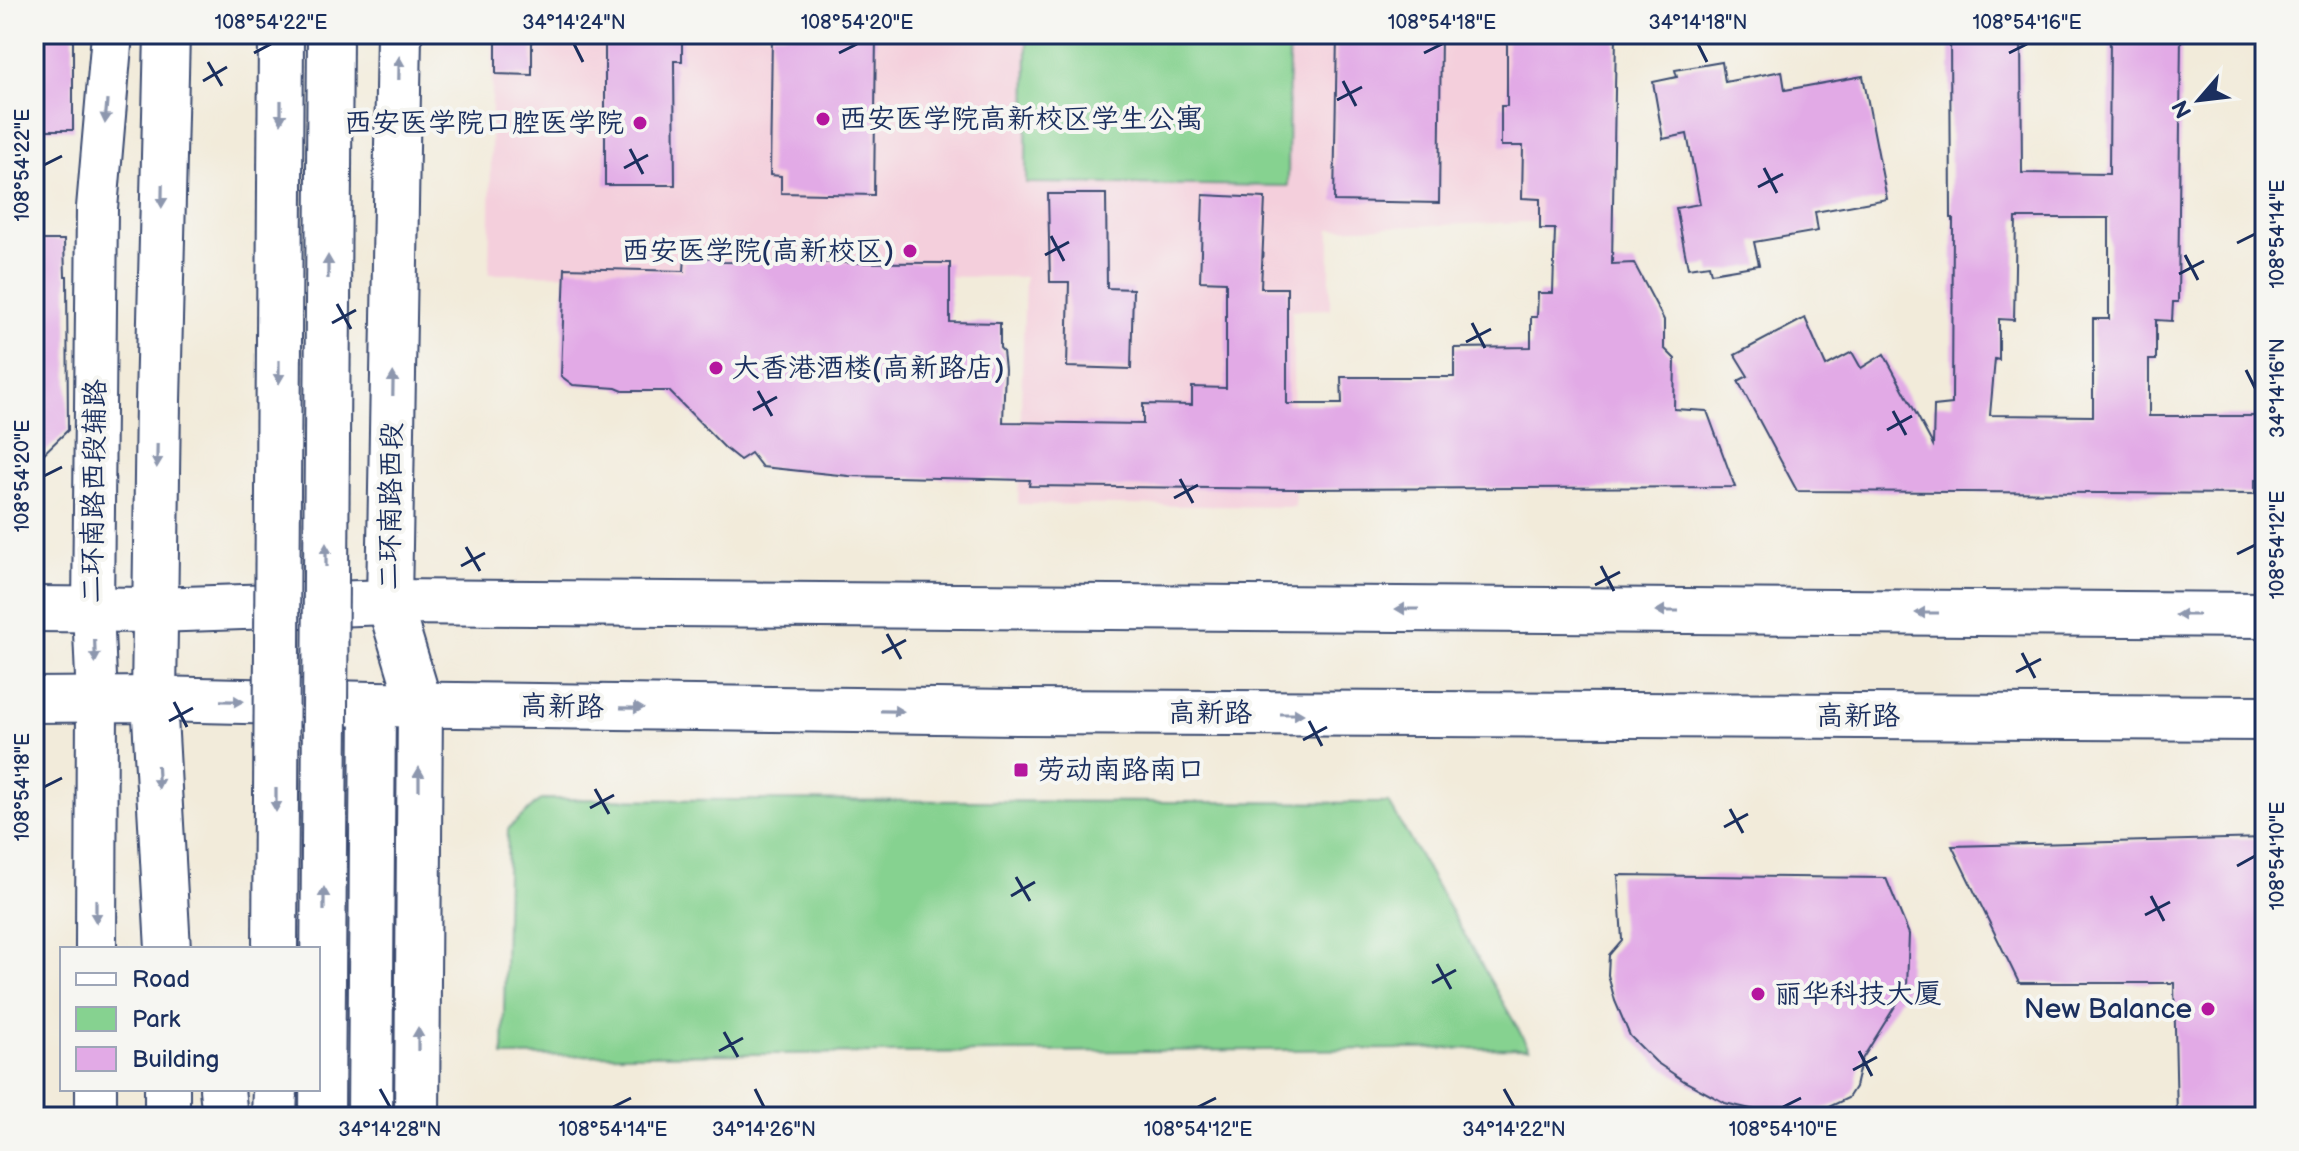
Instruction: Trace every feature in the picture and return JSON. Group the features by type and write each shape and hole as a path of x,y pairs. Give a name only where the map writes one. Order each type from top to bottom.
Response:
{"main road":[{"path":"167,34 154,699 168,947"},
{"path":"275,947 281,34"},
{"path":"322,1117 330,34"},
{"name":"二环南路西段","path":"399,34 389,602 420,705 417,1117"},
{"path":"34,609 155,610 389,602 2265,615"},
{"name":"高新路","path":"34,700 154,699 1017,712 2265,718"},
{"path":"370,1117 373,704"},
{"path":"167,1091 167,1117"},
{"path":"222,1091 225,1117"},
{"path":"274,1117 275,1091"}],"street":[{"name":"二环南路西段辅路","path":"96,947 97,700 93,609 97,208 112,34"},
{"path":"96,1091 96,1117"}],"shaded area":[{"name":"西安医学院(高新校区)","path":"493,34 1611,34 1611,219 1330,229 1330,309 1292,310 1295,507 1018,504 1025,277 489,274"}],"green space":[{"path":"1027,34 1289,34 1288,186 1026,183"},
{"path":"541,799 1389,803 1529,1048 503,1056 508,829"}],"building":[{"path":"34,34 73,34 73,130 34,130"},
{"path":"496,34 532,34 532,75 496,74"},
{"name":"西安医学院口腔医学院","path":"605,34 682,34 682,61 674,61 675,185 605,185"},
{"name":"西安医学院高新校区学生公寓","path":"772,34 876,34 874,195 781,193 781,176 770,175"},
{"path":"1337,34 1441,34 1439,203 1334,201"},
{"path":"1507,34 1616,34 1612,264 1634,263 1664,320 1664,348 1675,359 1674,409 1707,411 1735,487 1292,489 1029,486 1030,480 849,476 762,467 751,453 740,460 669,391 623,391 573,385 561,376 565,268 684,271 685,257 721,258 721,262 950,263 950,322 1000,323 1000,348 1005,369 1003,422 1143,424 1143,404 1192,405 1192,387 1226,388 1226,282 1200,281 1203,195 1265,198 1261,288 1287,288 1287,404 1342,404 1341,377 1454,377 1454,348 1531,347 1531,317 1537,317 1538,293 1553,293 1555,229 1540,229 1540,199 1522,198 1523,146 1501,146 1501,106 1507,106"},
{"path":"1950,34 2021,34 2022,173 2109,174 2110,34 2181,34 2178,302 2173,302 2172,321 2156,320 2156,360 2149,360 2149,416 2265,416 2265,480 2255,480 2255,494 1797,491 1738,381 1748,376 1735,355 1805,318 1826,366 1852,352 1861,368 1884,354 1933,445 1934,406 1952,404","holes":["2016,218 2109,218 2109,319 2093,319 2093,416 1990,415 1995,359 1999,360 1999,319 2014,320"]},
{"path":"1722,62 1725,82 1782,71 1785,90 1863,76 1887,199 1815,212 1818,231 1754,242 1759,265 1711,273 1709,265 1688,268 1676,208 1700,204 1687,134 1663,139 1653,82 1677,77 1675,70"},
{"path":"1048,194 1106,194 1107,288 1133,289 1131,369 1067,367 1069,282 1050,282"},
{"path":"34,240 64,240 68,430 34,463"},
{"path":"2265,838 2265,1117 2177,1117 2174,983 2019,983 1952,846"},
{"name":"丽华科技大厦","path":"1618,875 1886,878 1909,934 1907,987 1861,1061 1855,1087 1848,1098 1829,1107 1803,1112 1768,1113 1725,1103 1656,1062 1630,1036 1608,975 1609,955 1622,940"}],"place":[{"name":"西安医学院高新校区学生公寓","path":"823,119"},
{"name":"西安医学院口腔医学院","path":"640,123"},
{"name":"西安医学院(高新校区)","path":"910,251"},
{"name":"大香港酒楼(高新路店)","path":"716,368"},
{"name":"劳动南路南口","path":"1021,770"},
{"name":"丽华科技大厦","path":"1758,994"},
{"name":"New Balance","path":"2208,1009"}]}
